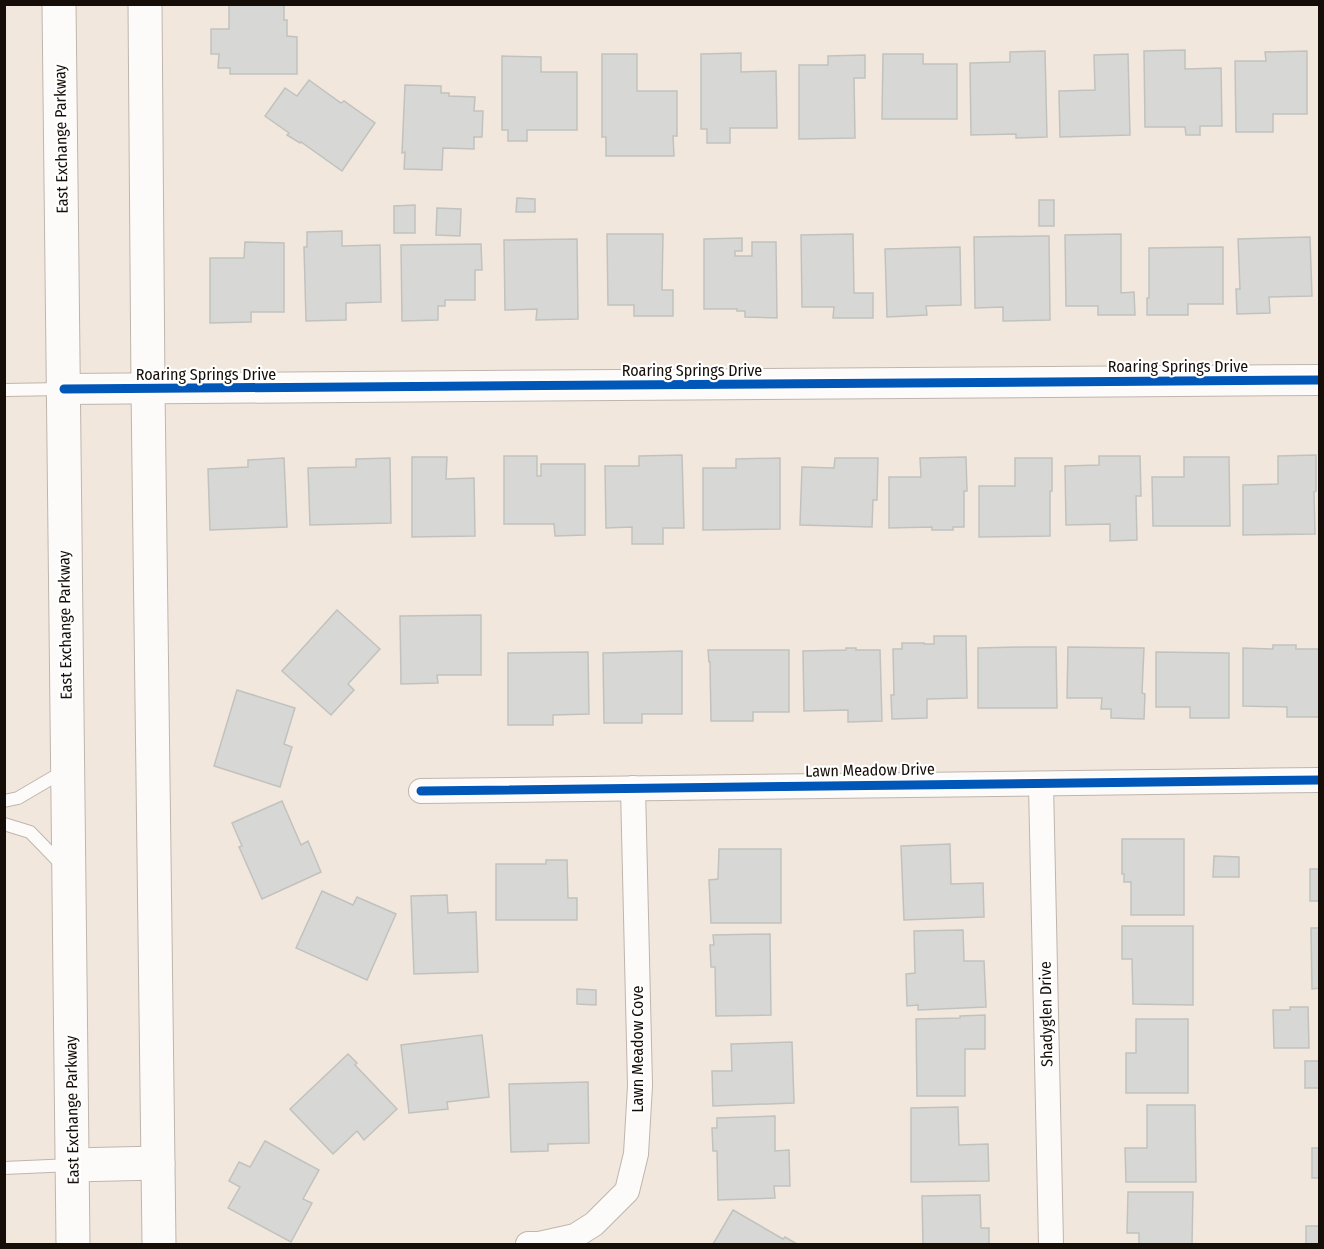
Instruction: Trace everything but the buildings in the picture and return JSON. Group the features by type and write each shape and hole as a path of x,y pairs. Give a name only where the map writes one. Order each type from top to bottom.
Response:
{"main road":[{"name":"East Exchange Parkway","path":"59,4 73,1245"},
{"path":"145,4 159,1245"},
{"path":"73,1165 158,1164"}],"street":[{"name":"Roaring Springs Drive","path":"64,389 1320,380"},
{"name":"Lawn Meadow Drive","path":"421,791 1320,780"},
{"name":"Shadyglen Drive","path":"1041,784 1051,1245"},
{"name":"Lawn Meadow Cove","path":"528,1245 575,1236 594,1224 627,1191 634,1164 640,1086 633,788"}],"lane":[{"path":"4,390 64,389"},
{"path":"4,801 18,798 67,769"},
{"path":"4,824 30,832 69,871"},
{"path":"4,1168 73,1165"}],"cycle path":[{"path":"64,389 1320,380"},
{"path":"421,791 1320,780"}]}
